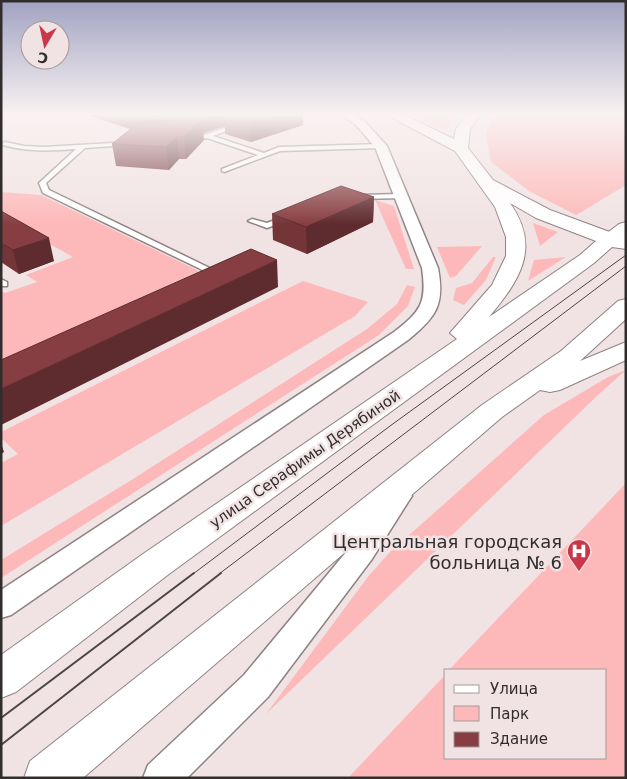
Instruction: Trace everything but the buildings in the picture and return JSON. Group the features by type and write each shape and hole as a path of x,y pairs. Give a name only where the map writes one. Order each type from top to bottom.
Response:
{"main road":[{"path":"426,374 502,287 516,256 516,237 507,215 487,181 463,151"},
{"path":"487,181 511,198 543,214 620,238"},
{"name":"улица Серафимы Дерябиной","path":"1,679 156,564 587,259 620,238"},
{"path":"47,778 413,475 492,411 570,356 626,306"},
{"path":"492,411 626,350"}],"street":[{"path":"1,606 416,324 431,304 432,280 430,268 384,151"},
{"path":"161,778 256,686 362,552 413,475"}],"lane":[{"path":"77,151 42,183 46,191 218,274 209,278"},
{"path":"254,151 265,155"},
{"path":"224,170 272,151"},
{"path":"346,198 400,196"},
{"path":"252,221 267,226 293,215"}],"green space":[{"path":"489,151 626,151 626,185 576,215 529,191 491,162"},
{"path":"1,192 41,195 199,271 1,361 1,291 5,293 37,282 26,275 73,257 1,217"},
{"path":"375,200 394,206 414,269 406,269"},
{"path":"533,223 558,232 540,246"},
{"path":"482,246 456,276 450,278 437,247"},
{"path":"493,257 496,257 486,280 464,305 453,300 456,288 472,283"},
{"path":"566,257 528,281 534,260"},
{"path":"303,281 368,302 355,316 1,526 1,463 18,454 1,438 1,432"},
{"path":"407,285 415,287 408,306 379,335 1,578 1,560 133,479 367,329 397,304"},
{"path":"626,370 266,714 367,578 389,553 544,415 608,377"},
{"name":"Центральная городская больница № 6","path":"626,483 626,778 348,778 444,676 444,759 607,759 607,669 450,669"}],"tram line":[{"path":"193,574 390,426 626,255"},
{"path":"219,574 626,266"},
{"path":"1,718 194,573"},
{"path":"1,745 221,573"}],"place":[{"name":"Центральная городская больница № 6","path":"579,572"}]}
